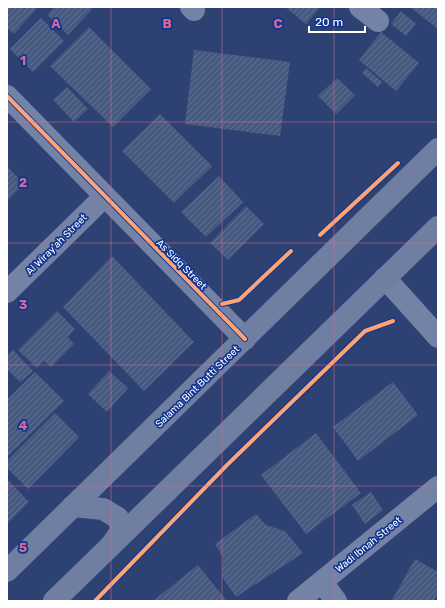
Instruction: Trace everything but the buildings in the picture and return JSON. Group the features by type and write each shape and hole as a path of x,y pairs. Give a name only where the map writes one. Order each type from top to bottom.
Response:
{"main road":[{"name":"Salama Bint Butti Street","path":"7,571 438,149"},
{"path":"54,601 438,227"},
{"path":"73,506 104,509 118,518 122,530 110,547"}],"street":[{"path":"360,7 378,21"},
{"name":"As Sidq Street","path":"7,96 245,339"},
{"name":"Al Wiray'ah Street","path":"7,292 104,196"},
{"path":"385,278 438,337"},
{"name":"Wadi Ibnah Street","path":"298,601 438,487"},
{"path":"322,582 336,601"}],"cycle path":[{"path":"7,96 245,339"},
{"path":"320,235 398,163"},
{"path":"222,304 239,300 291,251"},
{"path":"95,601 227,465 365,331 393,321"}]}
